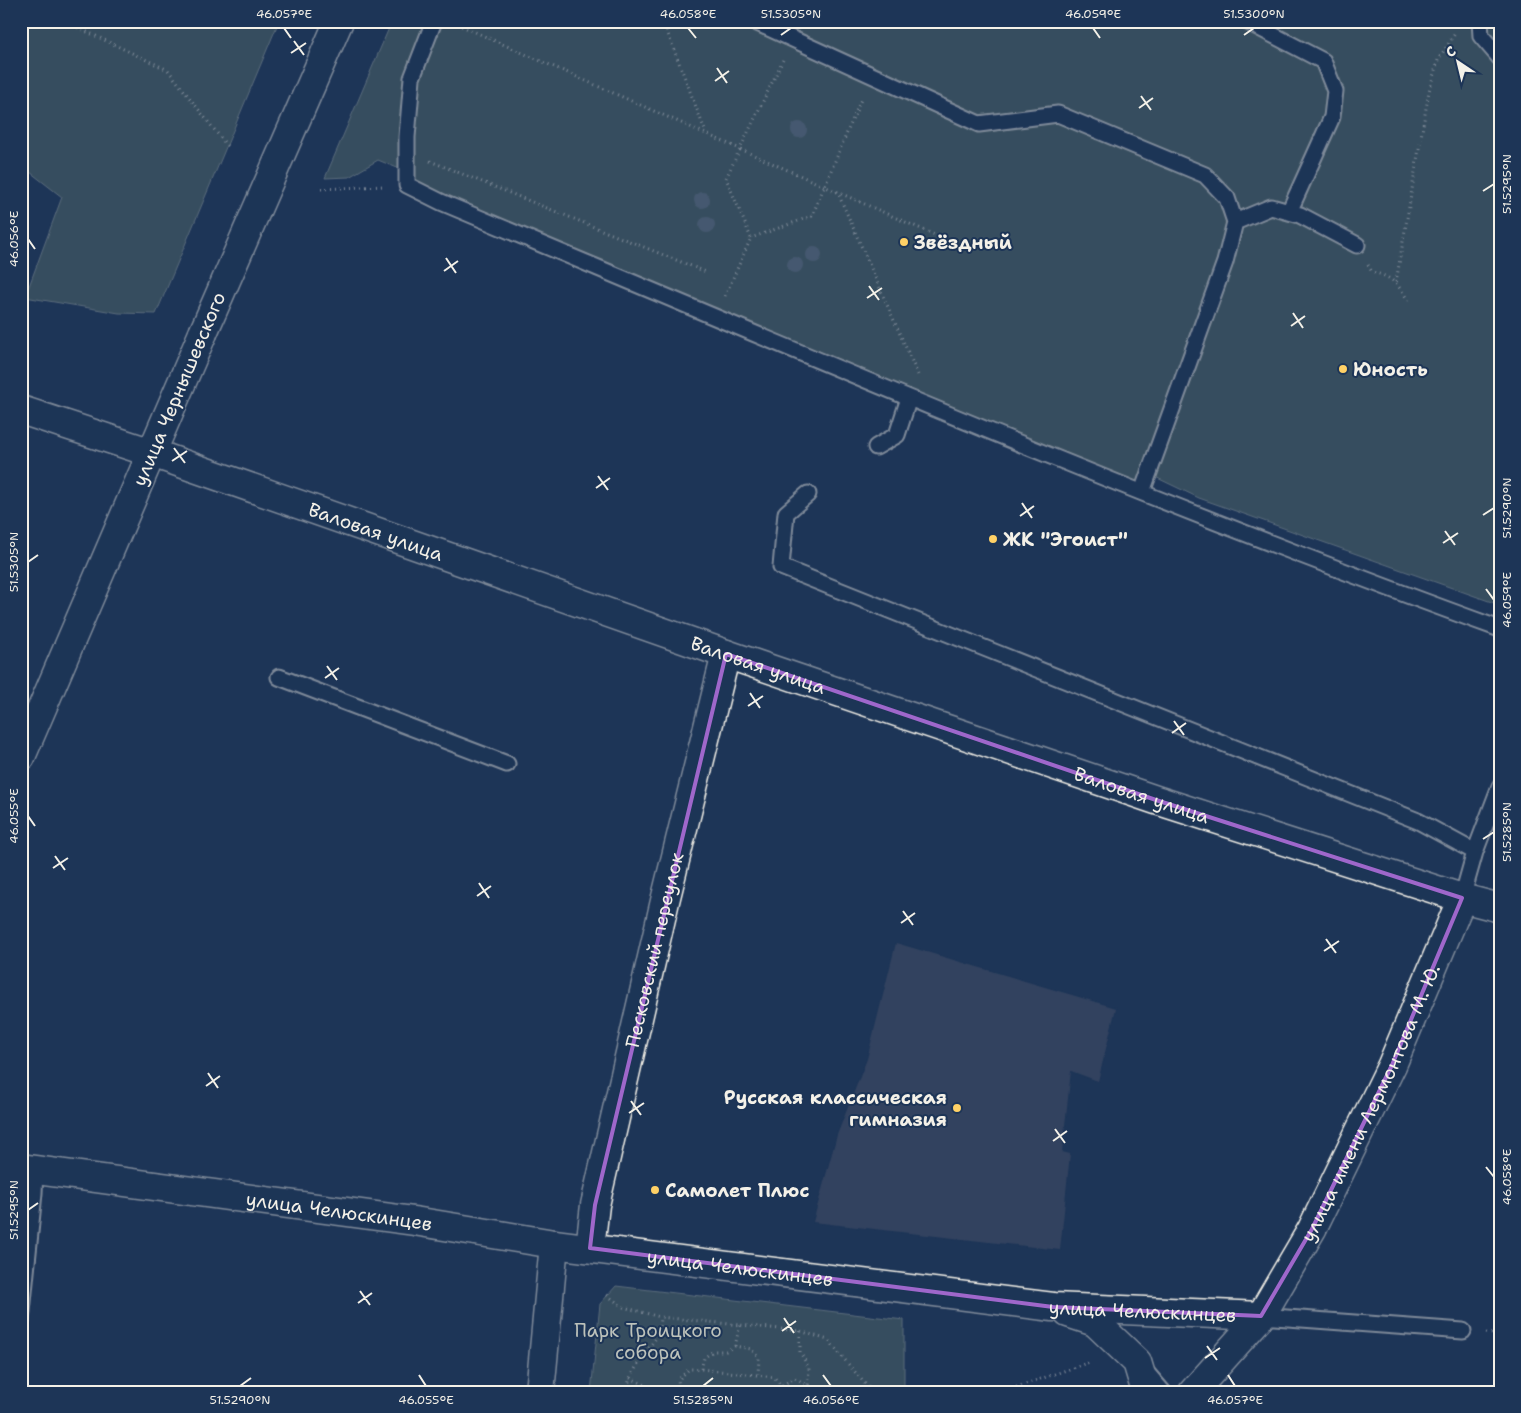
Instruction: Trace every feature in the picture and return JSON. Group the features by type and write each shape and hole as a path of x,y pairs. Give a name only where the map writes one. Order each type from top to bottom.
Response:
{"street":[{"name":"улица Чернышевского","path":"21,757 339,21"},
{"name":"Валовая улица","path":"21,410 152,453 726,654 1156,800 1462,898 1500,908"},
{"name":"Песковский переулок","path":"590,1248 595,1205 665,901 726,654"},
{"name":"улица имени Лермонтова М. Ю.","path":"1193,1392 1261,1316 1312,1229 1388,1073 1462,898"},
{"name":"улица Челюскинцев","path":"28,1170 414,1221 554,1244 1053,1307 1261,1316"},
{"path":"540,1392 554,1244"},
{"path":"1053,1307 1095,1322 1137,1362 1146,1392"}],"lane":[{"path":"434,21 412,78 407,137 407,185 441,202 933,408 1351,575 1500,629"},
{"path":"753,21 980,124 1058,114 1205,175 1227,198 1235,222 1225,262 1142,492"},
{"path":"1246,21 1323,61 1335,91 1332,117 1289,212"},
{"path":"1480,21 1481,36 1500,58"},
{"path":"1235,222 1271,207 1300,215 1357,244"},
{"path":"876,447 898,434 909,398"},
{"path":"808,494 786,513 781,567 1418,820 1475,852"},
{"path":"279,677 508,764"},
{"name":"улица имени Лермонтова М. Ю.","path":"1462,898 1475,852 1500,786"},
{"path":"21,1322 34,1193 28,1170"},
{"name":"улица Челюскинцев","path":"1261,1316 1463,1332"},
{"path":"1137,1362 1163,1392"}],"path":[{"path":"64,21 168,70 227,146"},
{"path":"452,21 962,247"},
{"path":"663,21 706,134"},
{"path":"1396,282 1429,91 1438,60 1458,29"},
{"path":"751,238 726,178 793,40"},
{"path":"716,317 751,238 812,216 872,75"},
{"path":"427,160 706,272"},
{"path":"321,189 407,185"},
{"path":"837,191 933,408"},
{"path":"1357,244 1372,272 1384,275 1396,282 1410,303"},
{"path":"607,1295 623,1307 660,1317 800,1331 828,1340 872,1392"},
{"path":"626,1392 630,1378 658,1334 660,1317"},
{"path":"735,1346 740,1325"},
{"path":"800,1331 800,1352 809,1368 808,1386 801,1392"},
{"path":"701,1369 704,1358 713,1351 726,1351 735,1346 751,1349 759,1358 758,1374"},
{"path":"1002,1392 1090,1362"},
{"path":"680,1392 678,1380 689,1369 774,1377 787,1392"},
{"path":"630,1378 648,1386 653,1392"},
{"path":"782,1385 795,1378 819,1392"}],"highlighted area":[{"path":"726,654 1156,800 1462,898 1392,1065 1312,1229 1261,1316 1053,1307 590,1248 595,1205"}],"shaded area":[{"name":"Русская классическая гимназия","path":"896,943 1116,1008 1098,1081 1071,1071 1062,1152 1070,1154 1060,1250 813,1222 837,1135 867,1059"}],"green space":[{"path":"21,21 279,21 156,314 119,313 25,297 62,197 21,165"},
{"name":"Звёздный","path":"392,21 1500,21 1500,605 1199,498 1149,474 1142,492 407,185 407,172 378,160 349,177 325,178"},
{"name":"Парк Троицкого собора","path":"616,1286 904,1320 904,1392 591,1392 600,1304"}],"place":[{"name":"Звёздный","path":"904,242"},
{"name":"Юность","path":"1343,369"},
{"name":"ЖК \"Эгоист\"","path":"993,539"},
{"name":"Русская классическая гимназия","path":"957,1108"},
{"name":"Самолет Плюс","path":"655,1190"}]}
